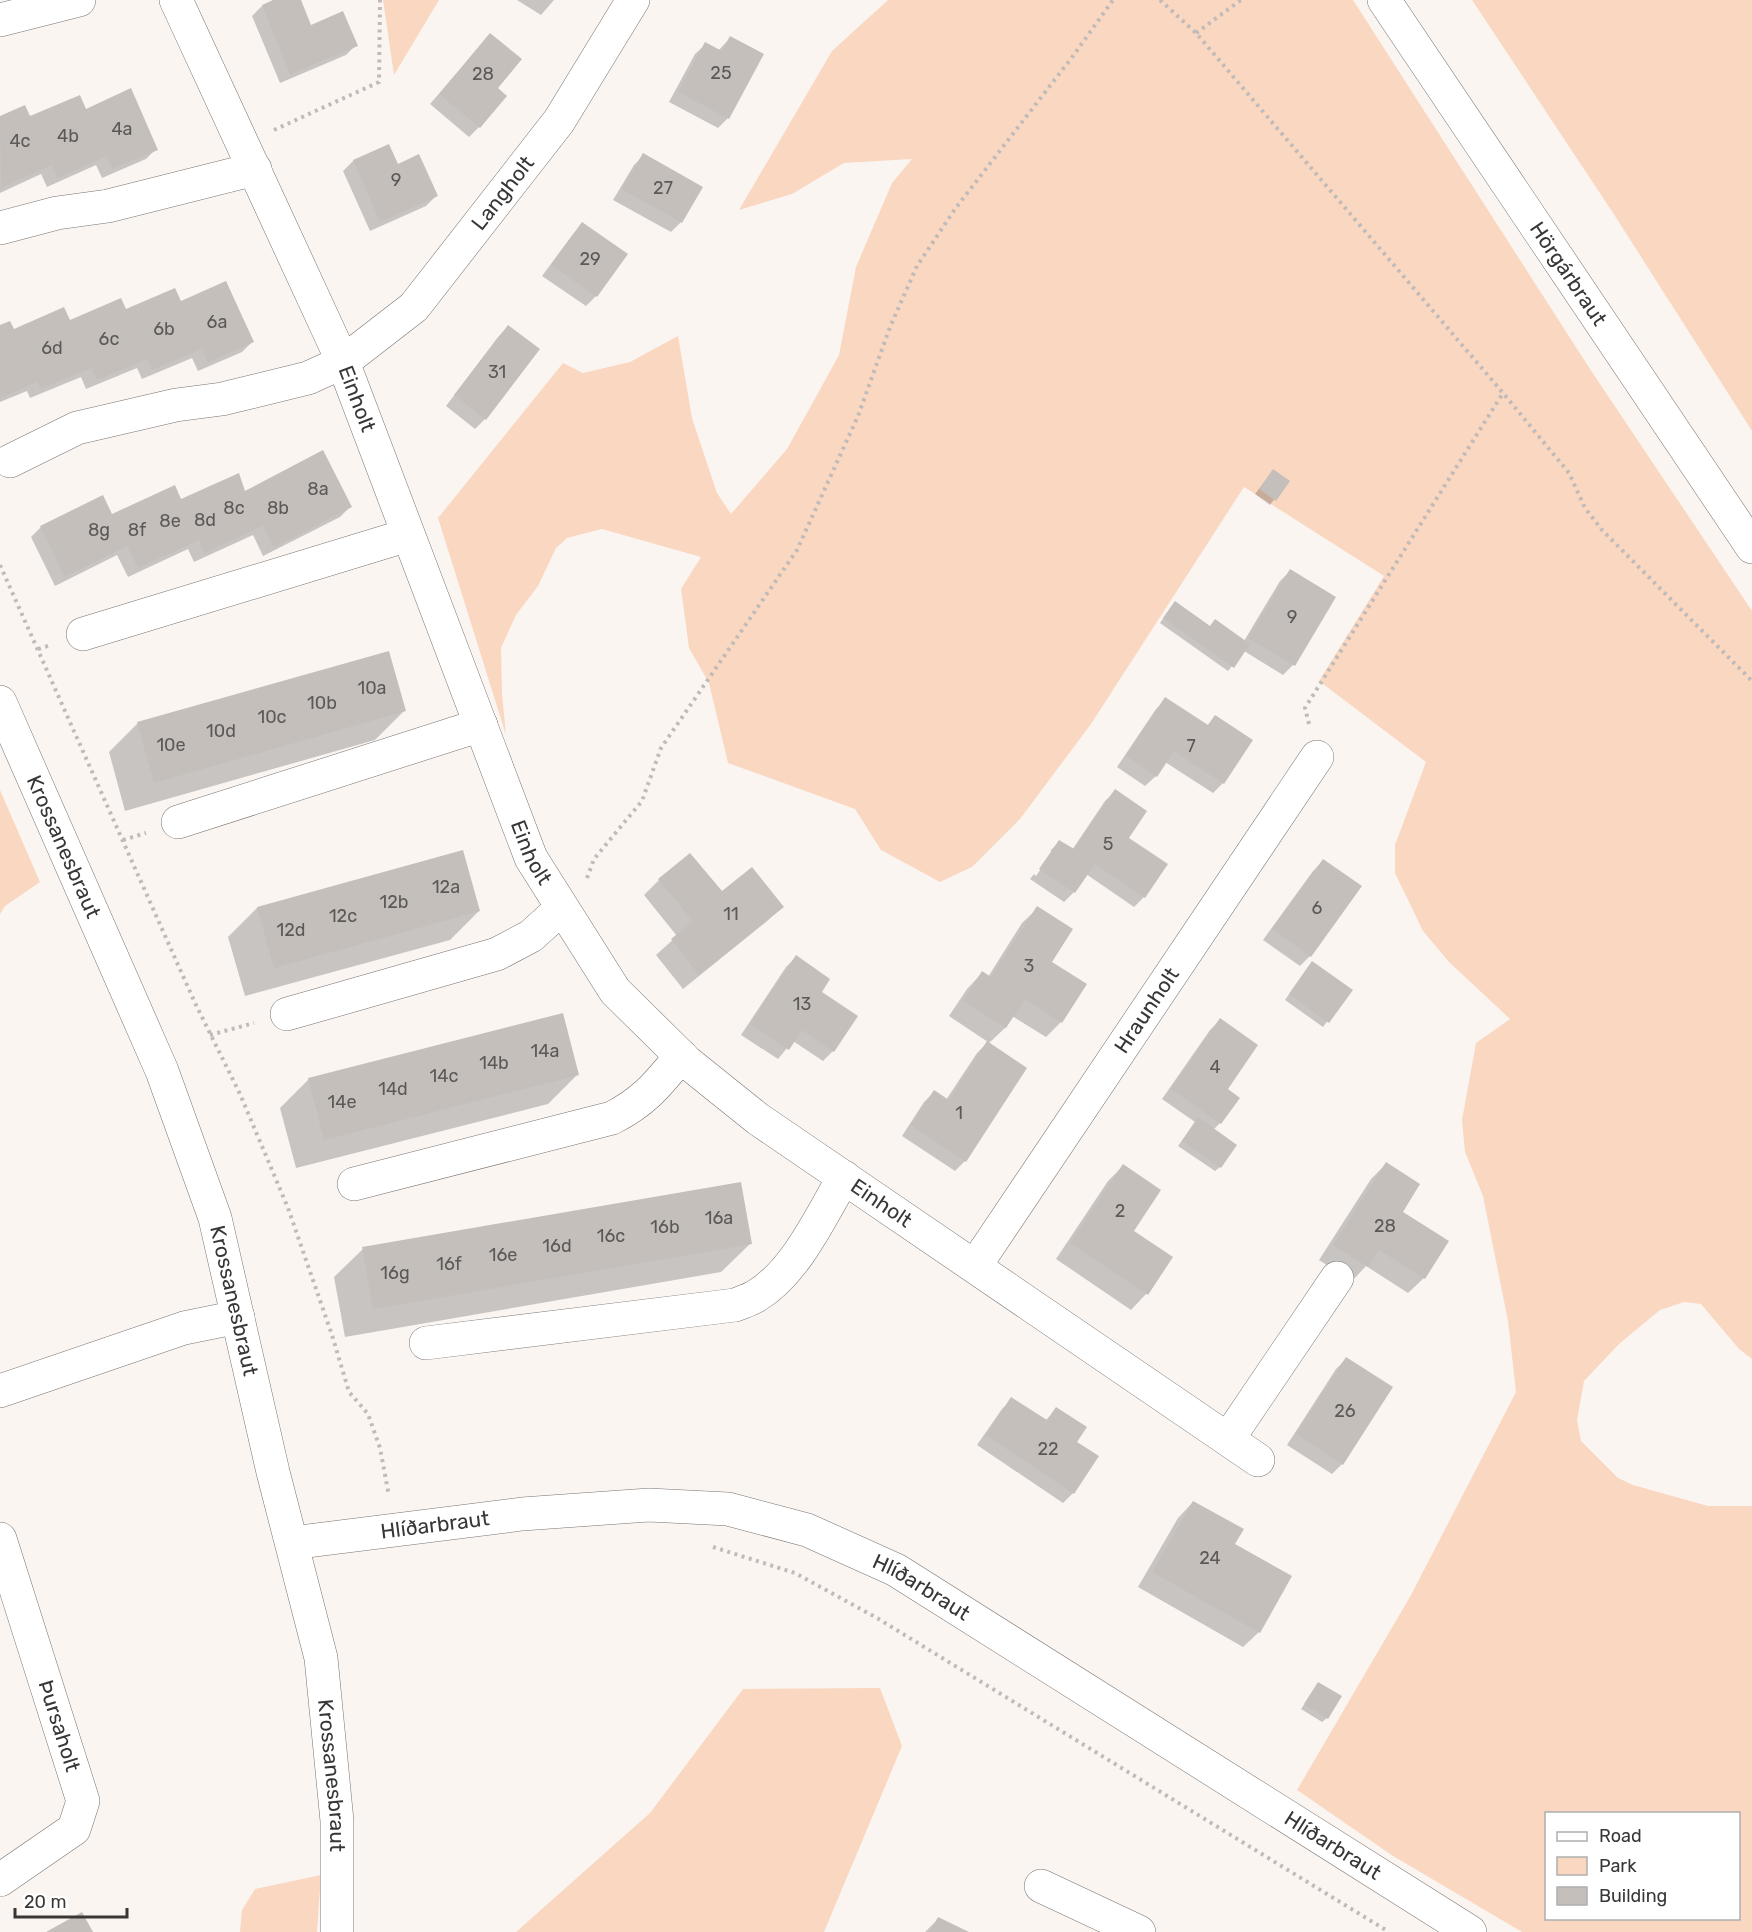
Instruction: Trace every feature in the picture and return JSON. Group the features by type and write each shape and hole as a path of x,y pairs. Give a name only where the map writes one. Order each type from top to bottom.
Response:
{"main road":[{"path":"0,20 80,0"},
{"name":"Einholt","path":"176,0 343,362 531,858 615,991 681,1056 758,1119 1258,1460"},
{"name":"Langholt","path":"10,461 77,429 176,405 222,399 308,378 343,362 414,306 428,290 559,121 633,0"},
{"name":"Hörgárbraut","path":"1384,0 1752,547"},
{"path":"0,228 57,213 108,206 249,157"},
{"path":"83,634 408,535"},
{"name":"Krossanesbraut","path":"0,702 162,1071 215,1218 273,1472 321,1658 337,1821 336,1932"},
{"path":"178,822 481,726"},
{"name":"Hraunholt","path":"975,1266 1317,757"},
{"path":"287,1014 497,954 567,915"},
{"path":"354,1184 612,1118 632,1108 650,1094 681,1056"},
{"path":"426,1343 735,1305 757,1296 799,1253 844,1177"},
{"path":"1228,1439 1337,1278"},
{"path":"0,1391 184,1328 238,1317"},
{"name":"Hlíðarbraut","path":"292,1543 522,1514 650,1505 728,1509 807,1530 896,1570 1470,1932"},
{"name":"Þursaholt","path":"0,1539 83,1801 74,1828 0,1880"},
{"path":"1041,1886 1139,1932"}],"path":[{"path":"249,157 379,82 380,0"},
{"path":"567,915 594,859 642,801 661,748 797,550 858,416 890,327 918,266 955,209 1073,56 1113,0"},
{"path":"1160,0 1196,33 1503,393 1569,474 1585,508 1602,530 1752,681"},
{"path":"1196,33 1241,0"},
{"path":"1317,757 1305,708 1503,393"},
{"path":"0,565 210,1035 240,1094 288,1208 332,1335 349,1392 368,1414 380,1448 395,1531"},
{"path":"210,1035 287,1014"},
{"path":"704,1544 795,1574 877,1618 1389,1932"}],"green space":[{"path":"383,0 439,0 394,75"},
{"path":"888,0 1353,0 1590,369 1752,611 1752,1359 1739,1349 1701,1304 1684,1302 1660,1310 1619,1344 1584,1381 1577,1420 1581,1441 1618,1478 1633,1485 1708,1506 1752,1506 1752,1932 1522,1932 1393,1856 1297,1790 1411,1595 1516,1392 1508,1321 1483,1196 1465,1152 1462,1120 1476,1043 1510,1019 1449,962 1423,931 1395,873 1395,845 1426,762 1319,681 1384,576 1244,487 1091,724 1020,819 972,867 940,882 881,850 855,809 728,763 709,683 689,648 681,589 701,557 602,529 567,538 556,548 538,586 516,615 501,648 506,735 438,518 563,363 583,373 630,362 678,336 692,418 717,493 731,514 787,449 839,355 856,267 892,183 912,159 844,163 792,194 739,210 832,51"},
{"path":"1472,0 1752,0 1752,431 1615,216"},
{"path":"0,790 40,882 5,906 0,914"},
{"path":"880,1688 902,1746 824,1932 516,1932 650,1813 743,1689"},
{"path":"321,1875 317,1932 240,1932 242,1910 255,1889"}],"building":[{"path":"273,0 301,0 311,25 343,11 358,46 290,74 262,5"},
{"path":"490,33 522,59 498,88 507,96 480,128 439,94"},
{"path":"730,36 764,54 729,119 678,92 705,42 722,51"},
{"path":"131,88 158,150 112,169 107,156 57,178 52,165 1,188 0,116 25,105 30,116 80,95 86,109"},
{"path":"389,144 398,164 419,154 438,196 380,222 353,160"},
{"path":"643,153 703,187 682,223 622,189"},
{"path":"582,222 628,254 597,297 551,265"},
{"path":"226,281 254,342 208,362 202,349 152,370 147,359 97,380 91,368 41,389 37,382 0,398 0,325 10,321 14,329 64,307 70,320 121,298 126,309 175,288 181,301"},
{"path":"508,325 540,349 486,420 454,395"},
{"path":"323,450 352,507 274,547 263,526 204,553 199,540 138,568 127,546 65,577 40,526 103,495 112,514 175,485 181,499 239,473 245,491"},
{"path":"1273,469 1290,481 1276,501 1259,489"},
{"path":"1290,569 1336,597 1295,666 1248,638"},
{"path":"1175,601 1210,626 1215,619 1250,644 1234,668 1163,618"},
{"path":"389,651 406,711 154,783 137,722"},
{"path":"1165,697 1208,725 1215,715 1253,740 1224,784 1174,751 1157,777 1126,756"},
{"path":"1115,789 1147,811 1129,838 1168,864 1145,898 1095,864 1075,893 1039,869 1059,840 1074,849"},
{"path":"463,850 480,911 274,968 257,907"},
{"path":"690,853 722,891 752,867 784,907 699,975 671,939 693,921 658,879"},
{"path":"1323,859 1362,886 1311,957 1272,929"},
{"path":"1037,906 1073,929 1052,962 1087,984 1062,1023 1025,999 1006,1028 963,1001 982,971 991,977"},
{"path":"796,955 830,979 822,992 858,1016 834,1052 802,1030 789,1050 750,1024"},
{"path":"1312,961 1353,990 1329,1023 1289,994"},
{"path":"563,1013 579,1075 324,1140 308,1078"},
{"path":"1220,1018 1258,1045 1228,1089 1240,1098 1221,1124 1171,1089"},
{"path":"987,1041 1027,1068 966,1162 911,1125 934,1090 949,1100"},
{"path":"1198,1117 1237,1145 1221,1168 1182,1141"},
{"path":"1386,1162 1420,1184 1403,1212 1449,1241 1425,1279 1379,1250 1368,1267 1333,1245"},
{"path":"1123,1164 1161,1190 1134,1231 1173,1257 1148,1295 1070,1243"},
{"path":"741,1182 752,1244 373,1309 362,1247"},
{"path":"1346,1357 1393,1387 1343,1465 1296,1434"},
{"path":"1011,1397 1047,1420 1056,1407 1087,1427 1077,1442 1099,1456 1074,1494 986,1435"},
{"path":"1193,1501 1244,1529 1235,1544 1292,1576 1260,1633 1152,1572"},
{"path":"1318,1682 1342,1696 1328,1719 1304,1704"},
{"path":"82,1912 93,1932 46,1932"},
{"path":"938,1917 969,1932 930,1932"}]}
